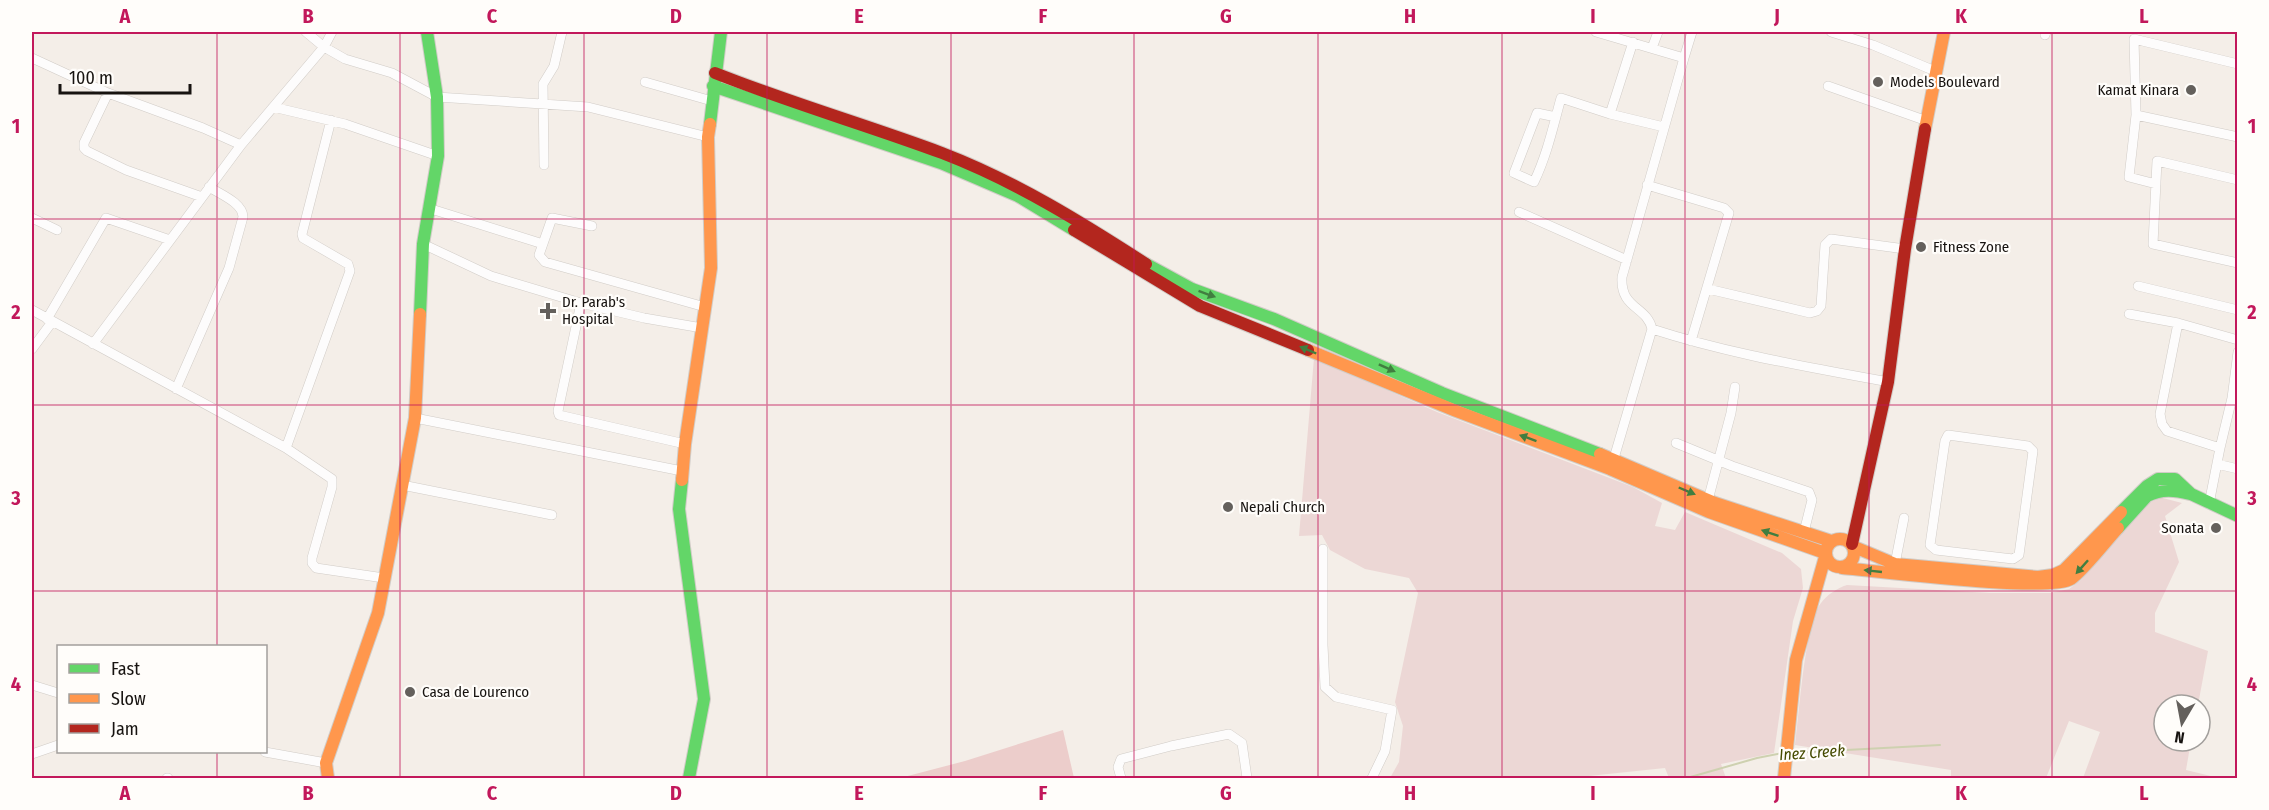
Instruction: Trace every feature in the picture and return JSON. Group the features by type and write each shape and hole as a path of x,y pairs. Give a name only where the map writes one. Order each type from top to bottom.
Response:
{"street":[{"path":"306,32 324,47 345,59 392,73 437,97 588,107 708,137"},
{"path":"93,344 241,145 324,47 332,32"},
{"path":"330,778 326,763 378,613 416,418 423,244 438,156 437,97 427,32"},
{"path":"544,165 544,81 554,66 562,32"},
{"path":"689,778 704,699 679,509 685,444 711,268 708,137 722,32"},
{"path":"1596,32 1684,58"},
{"path":"1652,48 1658,32"},
{"path":"1612,464 1652,329 1650,322 1625,298 1622,288 1627,260 1692,32"},
{"path":"1831,32 1873,45 1935,71"},
{"path":"1813,600 1840,567 1852,560 1854,554 1852,545 1856,520 1888,382 1905,249 1935,71 1944,32"},
{"path":"2156,184 2129,177 2136,115 2134,39 2238,64"},
{"path":"1610,114 1633,42"},
{"path":"32,58 108,93 203,128 241,145"},
{"path":"714,80 763,92 944,154 1022,189 1104,237 1156,271 1192,289 1274,319 1612,464 1708,500 1804,532 1830,547"},
{"path":"645,82 712,101"},
{"path":"1828,86 1927,121"},
{"path":"108,93 84,148 126,170 202,196"},
{"path":"1556,117 1537,113 1514,173 1534,182 1543,163 1556,117 1561,98 1610,114 1664,127"},
{"path":"273,107 331,120 438,156"},
{"path":"2136,115 2238,137"},
{"path":"286,448 350,271 348,264 303,238 302,234 331,120"},
{"path":"2238,180 2157,161 2153,244 2238,263"},
{"path":"1647,185 1724,208 1729,213 1691,342"},
{"path":"176,389 229,268 243,218 239,207 209,187"},
{"path":"428,208 543,244"},
{"path":"1519,212 1627,260"},
{"path":"32,218 57,230"},
{"path":"32,349 106,218 170,240"},
{"path":"592,226 552,218 539,255 545,262 705,308"},
{"path":"1708,289 1810,313 1817,311 1821,306 1825,246 1831,239 1905,249"},
{"path":"423,244 490,276 581,303 644,318 702,328"},
{"path":"2138,286 2238,310"},
{"path":"581,303 559,415 685,444"},
{"path":"32,310 286,448 332,478 332,487 312,563 316,568 384,578"},
{"path":"2129,314 2178,323 2238,340"},
{"path":"2178,323 2160,414 2162,424 2167,431 2220,448"},
{"path":"1652,329 1691,342 1750,356 1888,382"},
{"path":"2209,504 2220,448 2233,416 2232,399 2238,352"},
{"path":"1708,500 1731,413 1735,387"},
{"path":"416,418 682,471"},
{"path":"1948,435 2028,446 2033,451 2019,555 2013,559 1979,556 1936,550 1930,545 1945,441 1948,435"},
{"path":"1676,443 1719,462 1809,492 1812,500 1804,532"},
{"path":"1612,464 1709,512 1830,547 1847,540 1852,545 1894,564 1914,567 2038,577 2052,575 2064,570 2131,501 2158,479 2175,479 2191,494 2238,516"},
{"path":"2217,464 2238,469"},
{"path":"402,485 552,515"},
{"path":"1830,547 1829,562 1840,567 2000,583 2043,586 2064,583 2072,579 2148,496 2157,490 2167,488 2191,494"},
{"path":"1894,564 1904,518"},
{"path":"1784,778 1796,660 1830,547 1856,520"},
{"path":"1323,549 1325,687 1336,697 1392,710 1385,751 1372,778"},
{"path":"1976,572 1979,556"},
{"path":"32,685 57,693"},
{"path":"1121,778 1118,767 1120,759 1229,734 1242,743 1247,778"},
{"path":"32,754 57,745"},
{"path":"267,752 326,763"}],"shaded area":[{"path":"1314,358 1437,412 1633,487 1662,503 1655,526 1675,530 1685,512 1782,553 1801,569 1803,588 1793,621 1774,753 1721,764 1726,778 1669,778 1665,768 1570,778 1390,778 1399,762 1403,726 1395,702 1418,593 1409,578 1365,569 1330,550 1322,535 1299,536"},
{"path":"2159,497 2182,503 2165,516 2179,562 2155,613 2155,632 2208,651 2200,693 2152,693 2152,753 2189,753 2186,770 2219,778 2083,778 2100,732 2069,721 2046,778 1951,778 1951,770 1795,745 1811,629 1815,613 1832,592 1847,585 1990,593 2050,593 2069,589 2081,580 2135,516"},
{"path":"1063,730 1074,778 900,778 965,761"}],"waterway":[{"name":"Inez Creek","path":"1790,753 1940,745"},
{"name":"Inez Creek","path":"1687,778 1782,753"}],"traffic: fast":[{"path":"420,314 423,244 438,156 437,97 427,32"},
{"path":"710,124 721,32"},
{"path":"713,86 941,163 1018,196 1074,230"},
{"path":"1146,264 1192,289 1274,319 1442,393 1600,454"},
{"path":"2121,512 2147,486 2158,479 2175,479 2191,494 2238,516"},
{"path":"682,480 679,509 704,699 689,778"},
{"path":"2118,528 2147,496 2168,491 2190,494"}],"traffic: slow":[{"path":"1925,129 1944,32"},
{"path":"682,480 685,444 711,268 708,137 710,124"},
{"path":"328,778 326,763 378,613 415,418 420,314"},
{"path":"1308,350 1456,411 1610,469 1709,512 1825,553"},
{"path":"1600,454 1715,503 1831,541"},
{"path":"1852,546 1895,564 2038,577 2053,575 2064,570 2121,512"},
{"path":"1842,568 1999,582 2057,583 2076,575 2118,528"},
{"path":"1840,539 1850,543 1854,553 1850,563 1840,567 1830,563 1826,553 1830,543 1840,539"},
{"path":"1784,778 1796,660 1825,557"}],"traffic: jam":[{"path":"715,73 969,164 1047,203 1146,264"},
{"path":"1852,544 1888,382 1905,249 1925,129"},
{"path":"1074,230 1200,306 1308,350"}],"place":[{"name":"Models Boulevard","path":"1878,82"},
{"name":"Kamat Kinara","path":"2191,90"},
{"name":"Fitness Zone","path":"1921,247"},
{"name":"Dr. Parab's Hospital","path":"548,311"},
{"name":"Nepali Church","path":"1228,507"},
{"name":"Sonata","path":"2216,528"},
{"name":"Casa de Lourenco","path":"410,692"}]}
